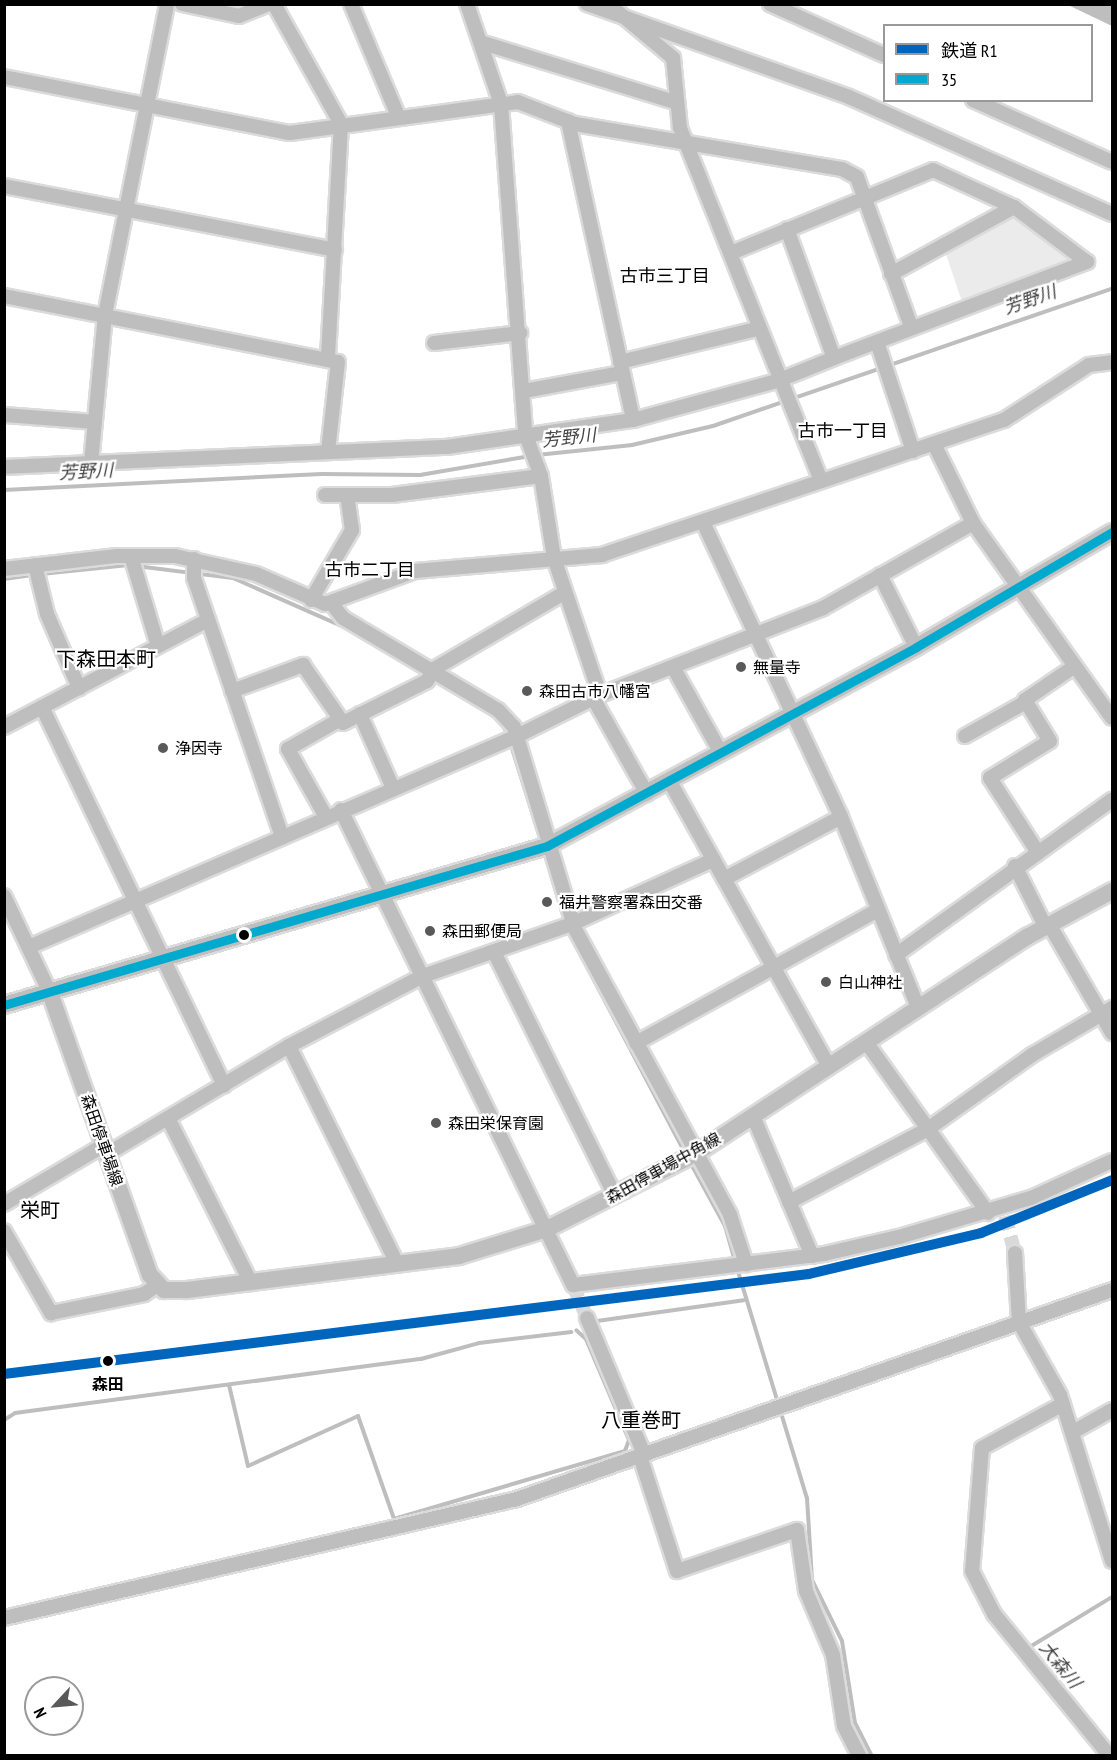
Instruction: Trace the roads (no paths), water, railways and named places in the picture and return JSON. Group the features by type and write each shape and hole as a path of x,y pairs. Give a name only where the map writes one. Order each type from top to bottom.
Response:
{"main road":[{"path":"4,1005 385,896 551,845 916,647 1020,589 1113,532"},
{"name":"森田停車場中角線","path":"156,1286 187,1290 398,1264 480,1252 547,1229 689,1157 1047,925 1113,891"},
{"name":"森田停車場線","path":"50,993 156,1286"}],"street":[{"path":"91,463 105,315 128,210 144,104 167,4"},
{"path":"182,4 239,16 269,4"},
{"path":"274,4 341,124 328,359"},
{"path":"351,4 398,116"},
{"path":"467,4 483,43 501,104 510,279 520,333 525,433 541,476 554,558 596,696 647,794"},
{"path":"587,4 618,12 849,97 1113,214"},
{"path":"770,4 883,54"},
{"path":"618,12 628,26 668,50 675,102 690,146 731,253 756,329 820,481"},
{"path":"483,43 675,102"},
{"path":"4,77 290,133 398,116 518,102 568,121 690,146 842,169 857,177 861,199 911,326"},
{"path":"978,102 1113,162"},
{"path":"568,121 633,420"},
{"path":"4,467 414,450 633,420 777,381 877,342 911,326 1087,262 1014,207 933,170 731,253"},
{"path":"4,186 335,250"},
{"path":"891,274 1014,207"},
{"path":"787,229 834,358"},
{"path":"4,296 338,362 328,452"},
{"path":"524,391 621,367 756,329"},
{"path":"434,343 520,333"},
{"path":"877,342 913,451"},
{"path":"4,569 131,556 194,559 256,574 311,600 332,604 415,571 602,555 1004,420 1089,365 1113,362"},
{"path":"4,415 95,422"},
{"path":"934,444 973,523 1113,718"},
{"path":"325,495 347,496 541,476"},
{"path":"311,600 352,530 347,496"},
{"path":"703,522 754,636 841,817 918,1008"},
{"path":"29,947 341,810 517,736 596,696 823,608 973,523"},
{"path":"131,556 158,646"},
{"path":"194,559 194,578 282,837"},
{"path":"35,565 47,614 79,688"},
{"path":"880,575 916,647"},
{"path":"326,817 288,749 337,721 360,714 427,681 435,669 564,593"},
{"path":"332,604 343,618 435,669 498,710 517,736 574,924 636,1043 689,1157 730,1215 746,1264"},
{"path":"4,727 208,620"},
{"path":"232,691 303,665 337,721"},
{"path":"1037,851 990,778 1050,741 1026,702 1028,693 1075,666"},
{"path":"673,667 721,753"},
{"path":"965,736 1026,702"},
{"path":"42,707 224,1084"},
{"path":"360,714 393,788"},
{"path":"670,782 829,1066"},
{"path":"896,955 1015,866 1113,800"},
{"path":"341,810 573,1285 812,1256 988,1213 1004,1212 1113,1161"},
{"path":"724,879 841,817"},
{"path":"4,1204 168,1118 289,1046 423,976 574,924 713,860"},
{"path":"1015,866 1047,925 1108,1012 1113,1033"},
{"path":"4,896 50,993"},
{"path":"636,1043 772,966 878,910"},
{"path":"494,952 615,1196"},
{"path":"789,1202 928,1129 1032,1055 1108,1012"},
{"path":"866,1042 988,1213"},
{"path":"289,1046 398,1264"},
{"path":"753,1116 812,1256"},
{"path":"168,1118 251,1282"},
{"path":"4,1231 51,1313 144,1294 156,1286"},
{"path":"1015,1253 1019,1322 1063,1404 1113,1562"},
{"path":"4,1618 517,1499 1113,1290"},
{"path":"586,1318 642,1455 677,1571 797,1530 806,1591 833,1655 844,1726 859,1755"},
{"path":"1063,1404 982,1448 972,1571 994,1614 1110,1755"},
{"path":"1073,1432 1113,1410"}],"waterway":[{"name":"芳野川","path":"537,455 632,445 713,426 1112,289"},
{"name":"芳野川","path":"4,490 322,474 420,475 530,456"},
{"path":"41,574 129,565"},
{"path":"136,566 233,578 351,630"},
{"path":"4,579 34,575"},
{"path":"500,721 508,735"},
{"path":"510,742 542,844"},
{"path":"544,851 565,922"},
{"path":"567,929 685,1153"},
{"path":"690,1162 725,1226 735,1261"},
{"path":"737,1268 807,1498 812,1580 842,1641 855,1723 872,1756"},
{"path":"597,1321 744,1300"},
{"path":"229,1385 248,1466 358,1416 394,1519 625,1451 629,1440 586,1339 576,1330"},
{"path":"4,1420 15,1413 421,1359 479,1343 571,1332"},
{"name":"大森川","path":"1028,1648 1112,1597"}],"tunnel":[{"path":"1005,1216 1015,1253"},
{"path":"573,1285 587,1318"}],"rail line":[{"name":"R1","path":"4,1374 809,1274 981,1233 1112,1180"}],"place":[{"name":"無量寺","path":"741,667"},
{"name":"森田古市八幡宮","path":"527,691"},
{"name":"浄因寺","path":"163,748"},
{"name":"福井警察署森田交番","path":"547,902"},
{"name":"森田郵便局","path":"430,931"},
{"name":"白山神社","path":"826,982"},
{"name":"森田栄保育園","path":"436,1123"},
{"name":"森田","path":"108,1361"}],"district":[{"name":"古市三丁目","path":"665,276"},
{"name":"古市一丁目","path":"843,431"},
{"name":"古市二丁目","path":"370,570"},
{"name":"下森田本町","path":"106,659"},
{"name":"栄町","path":"40,1210"},
{"name":"八重巻町","path":"641,1420"}]}
